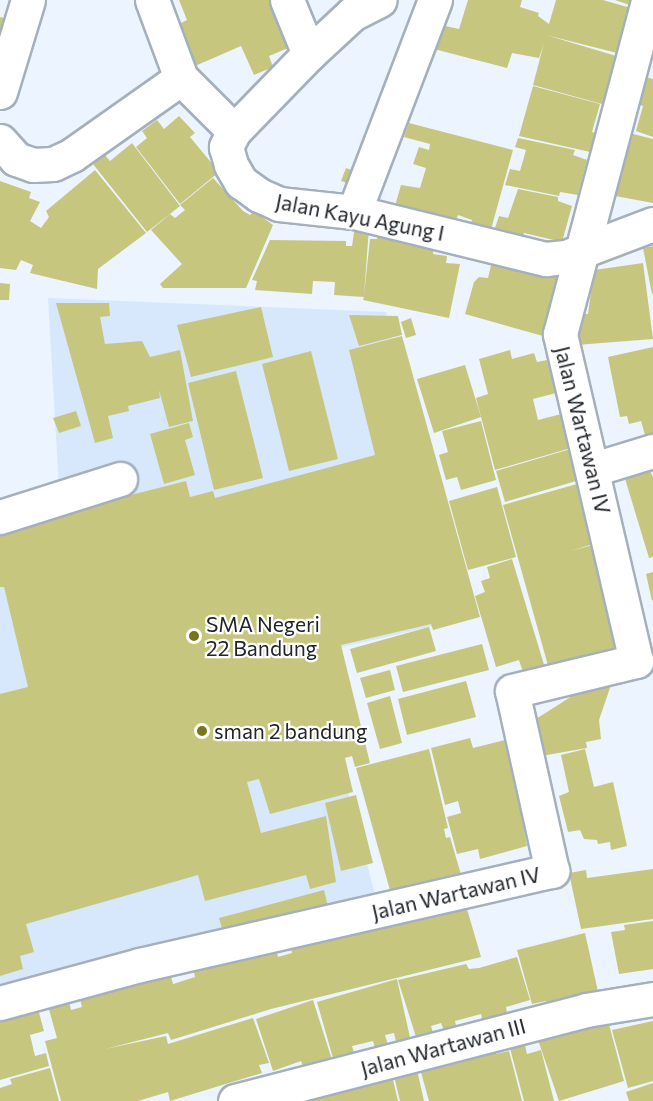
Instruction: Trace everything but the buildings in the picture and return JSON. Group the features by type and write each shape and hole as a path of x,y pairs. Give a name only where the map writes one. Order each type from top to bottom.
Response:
{"street":[{"path":"0,92 27,0"},
{"path":"152,0 181,78 234,131 309,54 352,14 380,0"},
{"path":"287,0 309,54"},
{"path":"354,213 433,5 392,0"},
{"name":"Jalan Wartawan IV","path":"0,1003 140,964 552,871 512,690 636,661 594,469 562,354 561,324 584,248 648,0"},
{"path":"0,141 16,159 33,165 53,164 72,155 181,78"},
{"name":"Jalan Kayu Agung I","path":"234,131 226,147 231,165 241,182 258,195 279,204 354,213 546,258 567,257 584,248 653,224"},
{"path":"594,469 653,450"},
{"path":"0,517 120,479"},
{"name":"Jalan Wartawan III","path":"235,1101 586,1010 653,999"}],"shaded area":[{"name":"SMA Negeri 22 Bandung","path":"48,298 386,312 464,619 312,654 377,902 0,987 0,530 60,506"}],"place":[{"name":"SMA Negeri 22 Bandung","path":"194,636"},
{"name":"sman 2 bandung","path":"202,731"}]}
